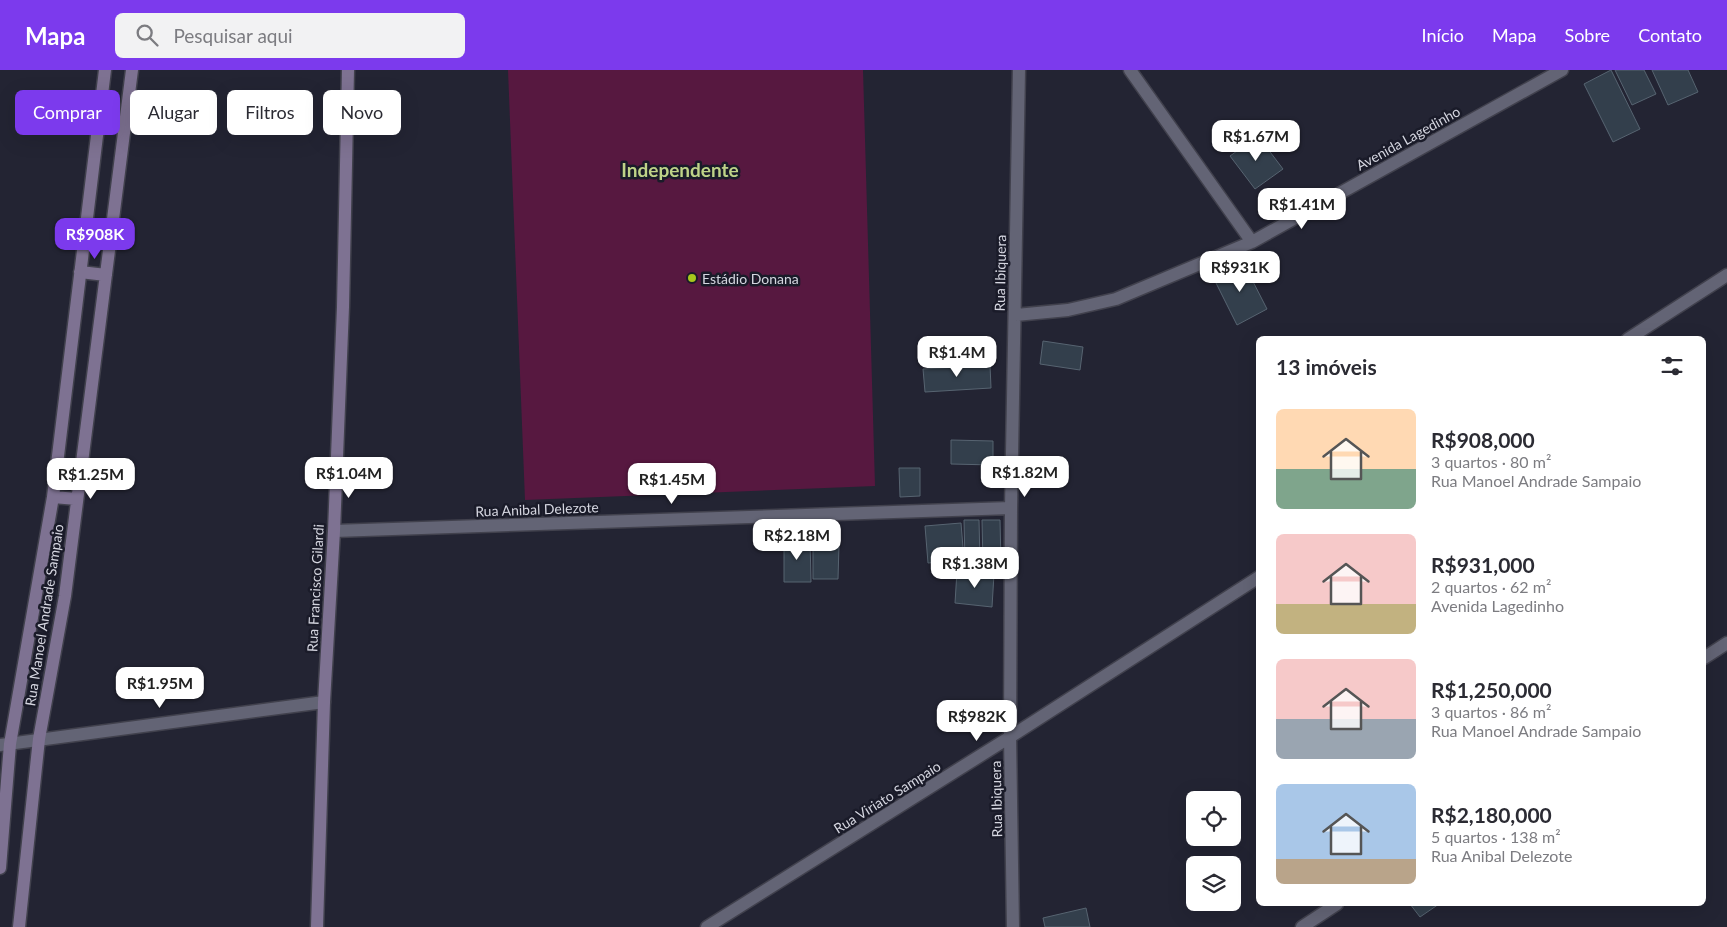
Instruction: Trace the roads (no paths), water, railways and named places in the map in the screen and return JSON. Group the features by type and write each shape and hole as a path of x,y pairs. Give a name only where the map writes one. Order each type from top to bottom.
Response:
{"street":[{"name":"Rua Manoel Andrade Sampaio","path":"0,868 5,745 53,497 105,70"},
{"name":"Rua Manoel Andrade Sampaio","path":"20,927 38,739 65,596 132,70"},
{"name":"Rua Francisco Gilardi","path":"317,927 324,702 334,531 343,307 348,70"},
{"name":"Rua Ibiquera","path":"1013,927 1010,737 1018,70"},
{"path":"1130,70 1252,242"},
{"name":"Avenida Lagedinho","path":"1015,315 1068,310 1116,299 1252,242 1562,70"},
{"path":"80,272 106,275"},
{"path":"1633,336 1727,275"},
{"path":"53,497 77,499"},
{"name":"Rua Anibal Delezote","path":"334,531 1012,508"},
{"name":"Rua Viriato Sampaio","path":"707,927 1010,737 1256,579"},
{"path":"1706,657 1727,643"},
{"path":"5,745 38,739 324,702"},
{"path":"1302,927 1334,906"}],"place":[{"name":"Estádio Donana","path":"692,278"}],"district":[{"name":"Independente","path":"680,169"}]}
